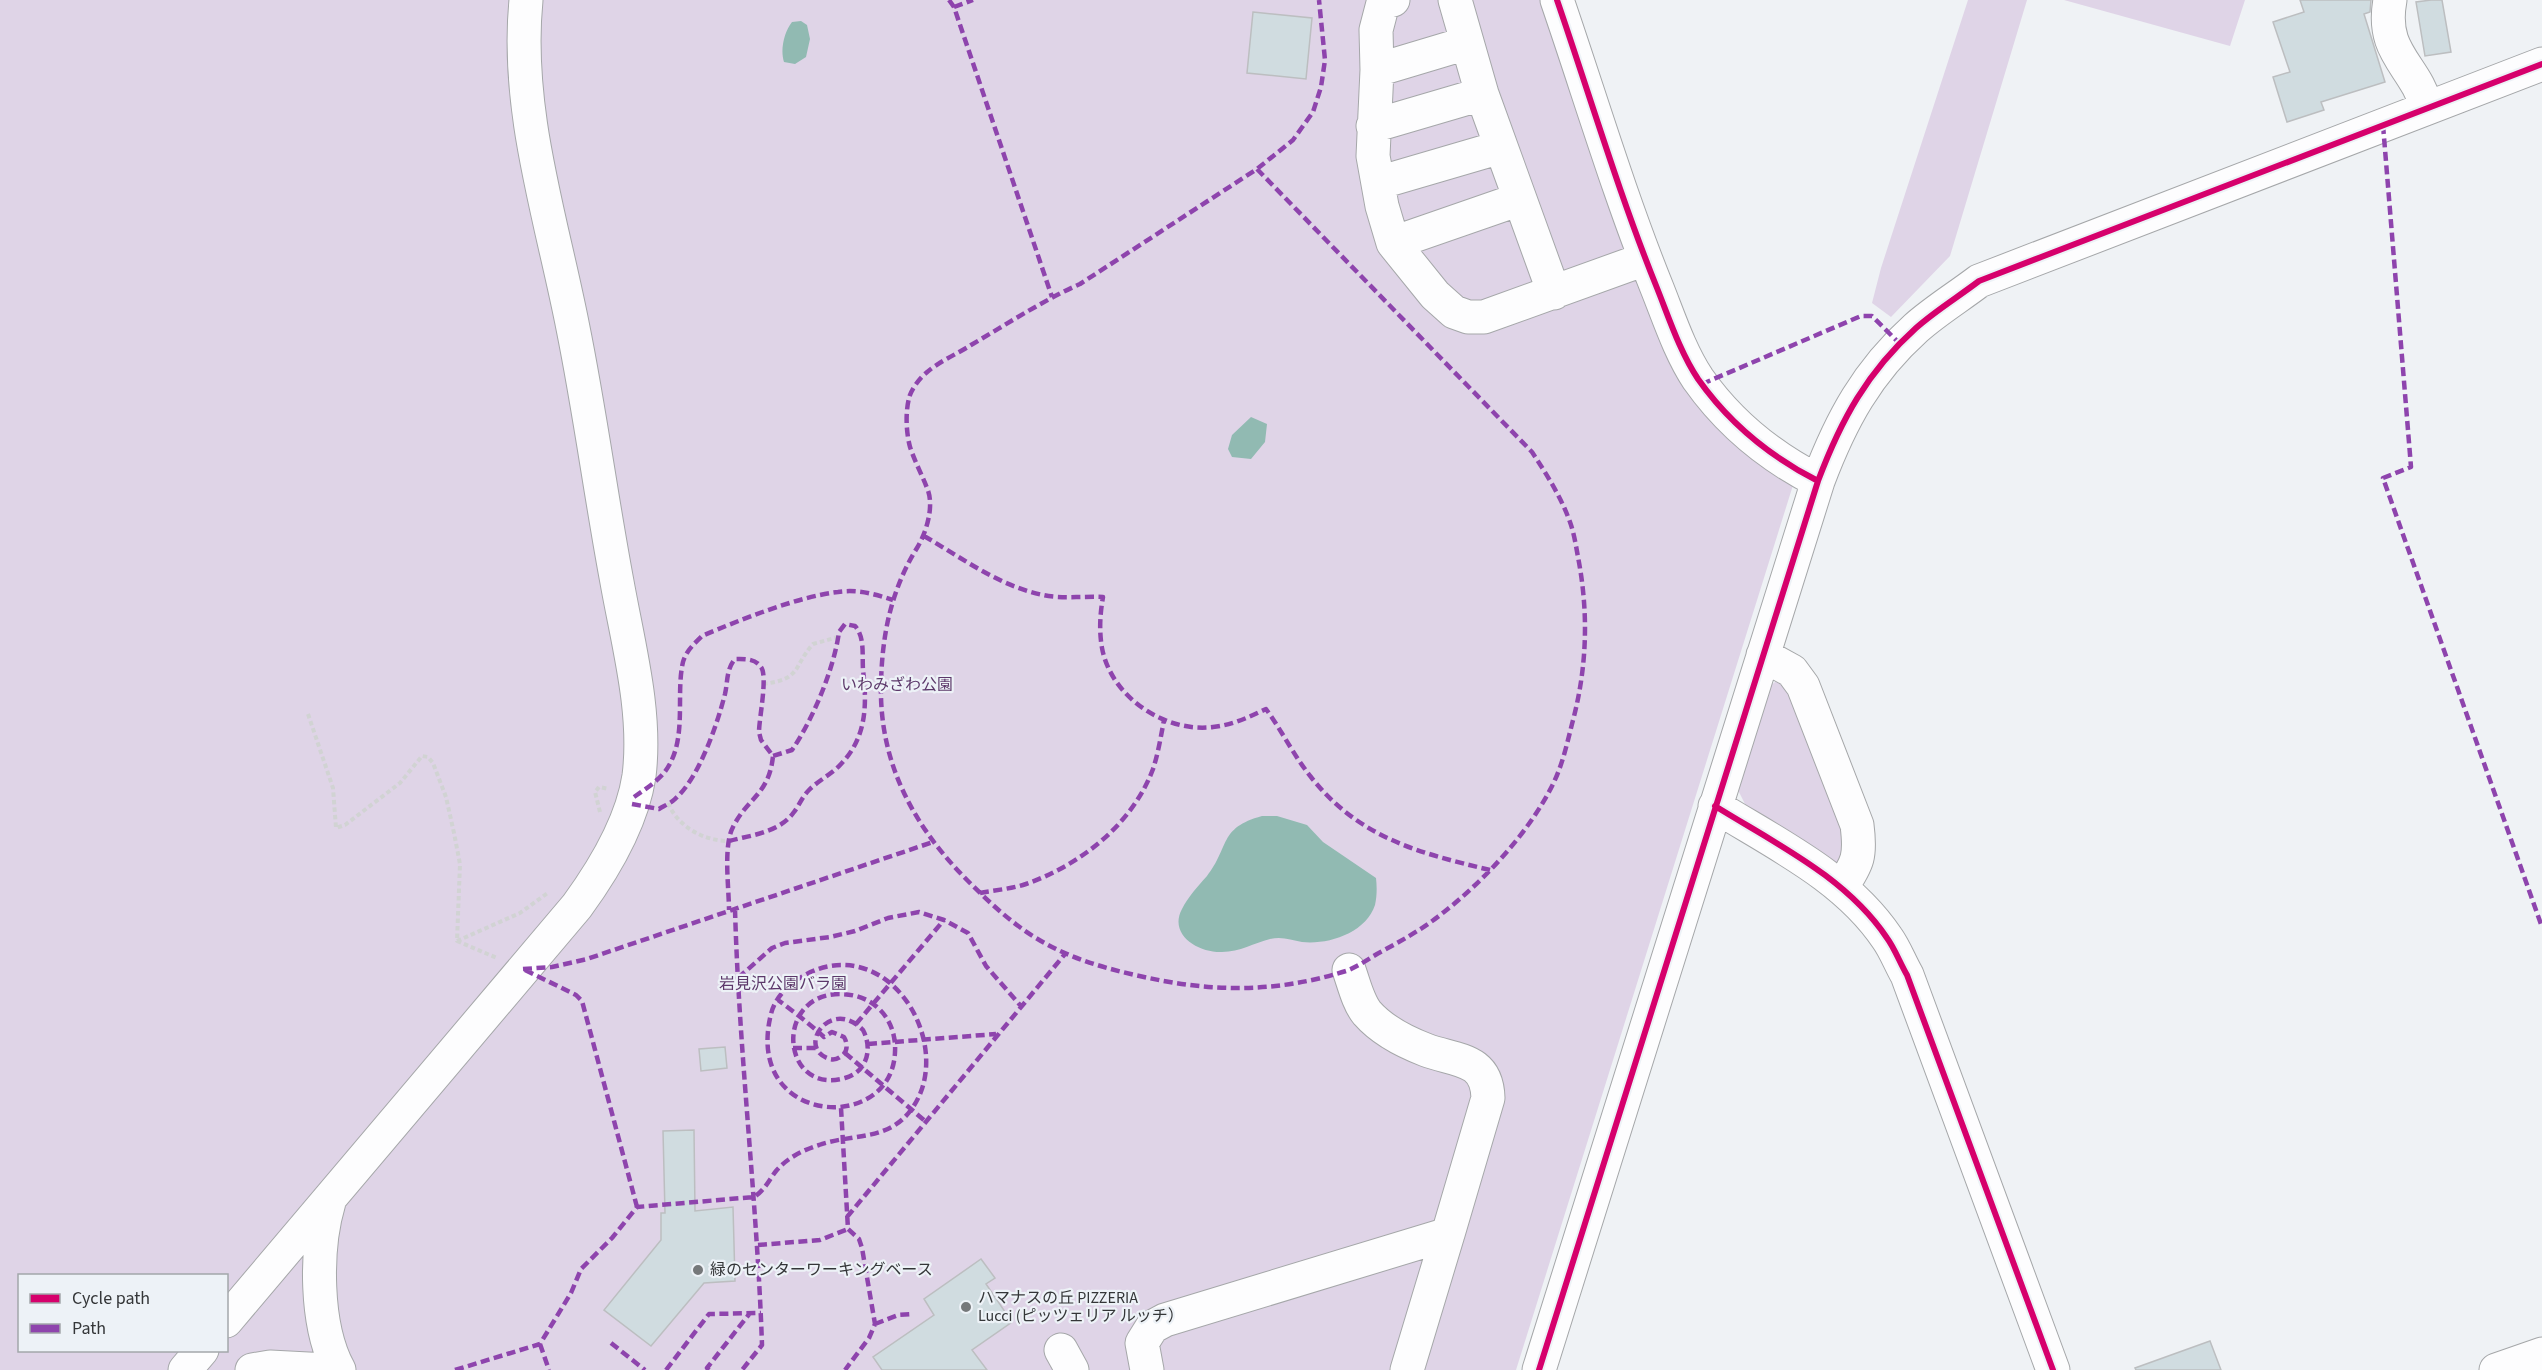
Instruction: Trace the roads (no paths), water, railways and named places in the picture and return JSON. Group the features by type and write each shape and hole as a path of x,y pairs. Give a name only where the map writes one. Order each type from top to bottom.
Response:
{"street":[{"path":"228,1320 577,906 605,864 619,801 638,778 641,750 636,687 573,328 545,205 529,112 523,27 526,0"},
{"path":"1393,0 1383,3 1376,30 1377,70 1373,156 1393,243 1435,295 1454,312 1468,317 1484,317 1645,259"},
{"path":"1455,0 1482,94 1554,293"},
{"path":"1557,0 1645,259 1679,343 1698,378 1732,420 1788,465 1818,481"},
{"path":"2390,0 2389,34 2394,48 2421,88 2427,108"},
{"path":"1377,70 1467,43"},
{"path":"1539,1370 1818,481 1835,436 1858,394 1878,368 1917,327 1979,281 2542,64"},
{"path":"1373,126 1482,94"},
{"path":"1378,183 1501,147"},
{"path":"1393,243 1520,199"},
{"path":"1763,655 1792,671 1803,686 1857,825 1860,849 1856,866 1841,888"},
{"path":"1715,806 1816,869 1841,888 1888,939 1907,975 2053,1370"},
{"path":"1349,970 1365,1011 1376,1022 1395,1035 1425,1050 1464,1061 1477,1068 1484,1077 1488,1098 1407,1370"},
{"path":"329,1201 322,1225 323,1325 331,1356 339,1370"},
{"path":"1147,1370 1142,1343 1152,1327 1165,1320 1448,1234"},
{"path":"185,1370 200,1352"},
{"path":"2496,1370 2542,1354"},
{"path":"252,1370 270,1367 327,1370"}],"place":[{"name":"緑のセンターワーキングベース","path":"698,1270"},
{"name":"ハマナスの丘 PIZZERIA Lucci (ピッツェリア ルッチ）","path":"966,1307"}],"park label":[{"name":"いわみざわ公園","path":"897,685"},
{"name":"岩見沢公園バラ園","path":"783,984"}]}
